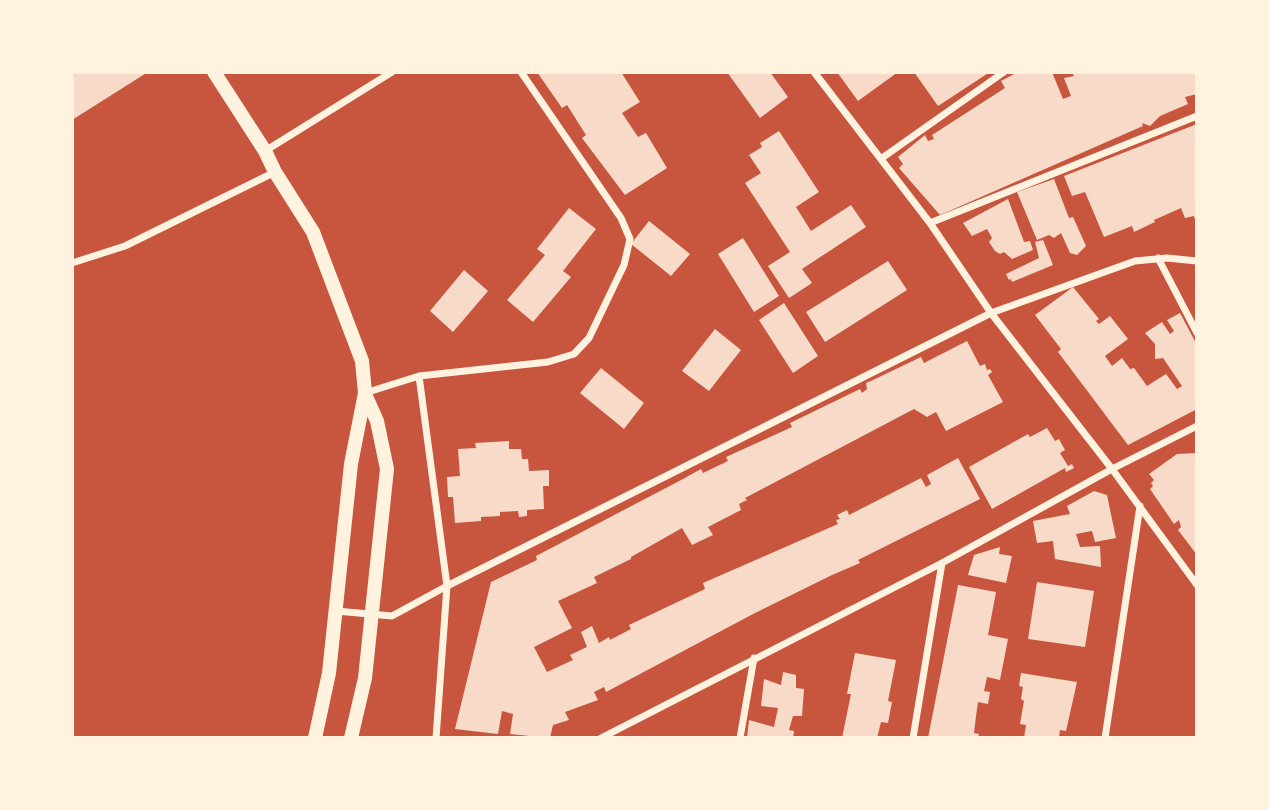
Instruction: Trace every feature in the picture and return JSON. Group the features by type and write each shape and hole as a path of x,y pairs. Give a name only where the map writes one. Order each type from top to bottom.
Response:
{"main road":[{"path":"214,72 313,232 362,361 365,393 351,464 330,673 315,738"},
{"path":"351,738 365,678 387,469 377,421 365,393"}],"street":[{"path":"265,151 392,72"},
{"path":"365,393 419,376 548,362 574,354 589,338 624,265 630,239 621,218 521,72"},
{"path":"814,72 882,158 991,313 1197,584"},
{"path":"882,158 1004,72"},
{"path":"930,223 1197,116"},
{"path":"72,263 125,246 275,172"},
{"path":"1158,258 1197,333"},
{"path":"336,611 392,616 991,313 1135,261 1158,258 1197,261"},
{"path":"419,376 447,586 436,738"},
{"path":"601,738 942,563 1112,469 1197,426"},
{"path":"1105,738 1140,506"},
{"path":"913,738 942,563"},
{"path":"740,738 754,658"}],"building":[{"path":"78,72 148,72 72,120 72,76"},
{"path":"537,72 621,72 640,102 622,113 638,137 646,133 667,168 625,195 582,138 586,135 567,105 562,108"},
{"path":"727,72 770,72 788,97 760,118"},
{"path":"837,72 898,72 858,101"},
{"path":"914,72 990,72 938,106"},
{"path":"1018,72 1052,72 1063,99 1071,96 1064,78 1074,76 1072,72 1197,72 1197,94 1185,97 1188,104 1160,116 1150,126 1142,123 1143,126 940,215 899,168 903,164 898,157 925,135 928,141 934,139 932,135 1005,88 1001,81"},
{"path":"1197,124 1197,225 1194,216 1185,218 1181,208 1134,232 1132,226 1104,237 1085,192 1072,196 1064,176"},
{"path":"779,131 819,192 796,207 811,231 851,205 866,227 802,269 812,283 789,298 768,266 790,252 745,183 761,173 749,155 762,147 760,143"},
{"path":"1054,179 1069,218 1073,217 1086,246 1077,255 1070,253 1061,233 1054,238 1049,235 1037,240 1017,192"},
{"path":"1008,199 1024,242 1030,241 1033,250 1012,259 1004,252 1000,254 995,251 989,242 992,238 987,229 972,236 963,223"},
{"path":"569,208 596,229 563,271 571,277 533,322 507,300 545,255 537,249"},
{"path":"649,221 690,254 671,276 631,244"},
{"path":"743,238 779,296 754,312 718,254"},
{"path":"1043,240 1053,265 1012,282 1009,280 1006,274 1039,258 1035,242"},
{"path":"888,261 907,290 825,342 806,312"},
{"path":"464,270 488,291 453,332 430,311"},
{"path":"1073,287 1099,319 1096,321 1099,324 1110,316 1128,339 1105,356 1112,366 1122,358 1130,369 1134,368 1147,386 1166,374 1177,389 1182,386 1163,358 1155,359 1155,344 1145,333 1162,322 1170,334 1174,331 1167,320 1180,313 1197,345 1197,409 1128,445 1058,352 1061,349 1035,315"},
{"path":"784,303 818,356 793,373 759,320"},
{"path":"715,329 741,350 709,391 682,371"},
{"path":"967,341 980,366 985,364 987,370 992,372 988,375 1003,402 946,431 936,412 927,417 914,409 745,498 747,500 739,504 741,510 708,527 713,535 692,545 682,528 631,559 594,577 597,583 558,601 572,628 534,647 547,672 573,660 570,655 587,647 581,632 592,626 599,643 609,637 610,640 631,629 629,625 705,589 703,583 838,524 836,520 840,519 837,515 847,510 849,515 921,478 926,487 931,484 927,475 958,458 980,499 606,692 604,687 594,692 598,700 565,712 569,720 553,725 550,738 510,734 513,714 502,711 498,734 455,729 491,582 537,560 536,556 701,469 703,473 728,461 726,457 792,427 790,423 860,389 862,393 867,389 866,383 921,357 924,363"},
{"path":"601,368 644,403 624,429 580,393"},
{"path":"1047,428 1055,441 1059,439 1065,450 1060,453 1068,466 1072,464 1074,468 1066,472 1065,468 992,509 969,467 1028,434 1030,437"},
{"path":"509,441 509,449 521,449 522,459 528,459 529,471 549,470 549,486 543,486 544,509 527,510 527,516 519,517 518,511 500,512 500,516 481,517 481,521 455,523 453,497 448,497 447,477 460,476 458,449 476,448 475,443"},
{"path":"1197,453 1197,555 1178,530 1181,527 1179,520 1174,524 1150,489 1154,480 1149,474 1177,454"},
{"path":"1094,491 1107,495 1116,538 1095,542 1092,531 1076,534 1080,547 1100,546 1101,567 1055,559 1053,541 1037,543 1033,521 1070,514 1067,506"},
{"path":"1000,547 999,554 1012,556 1006,583 968,575 974,555"},
{"path":"1037,582 1094,591 1085,647 1028,639"},
{"path":"958,585 996,592 988,635 1008,639 1000,680 987,677 984,691 990,692 988,704 978,702 974,733 979,734 978,738 928,738"},
{"path":"855,653 896,660 888,701 892,702 888,723 881,722 877,738 842,738 851,694 847,694"},
{"path":"783,672 796,675 796,688 804,689 802,716 793,716 789,730 794,731 793,738 747,738 749,720 774,727 778,708 761,706 764,679 781,685"},
{"path":"1021,673 1077,682 1066,731 1060,730 1059,738 1024,738 1026,725 1020,724 1024,701 1021,699 1023,687 1019,686"}]}
